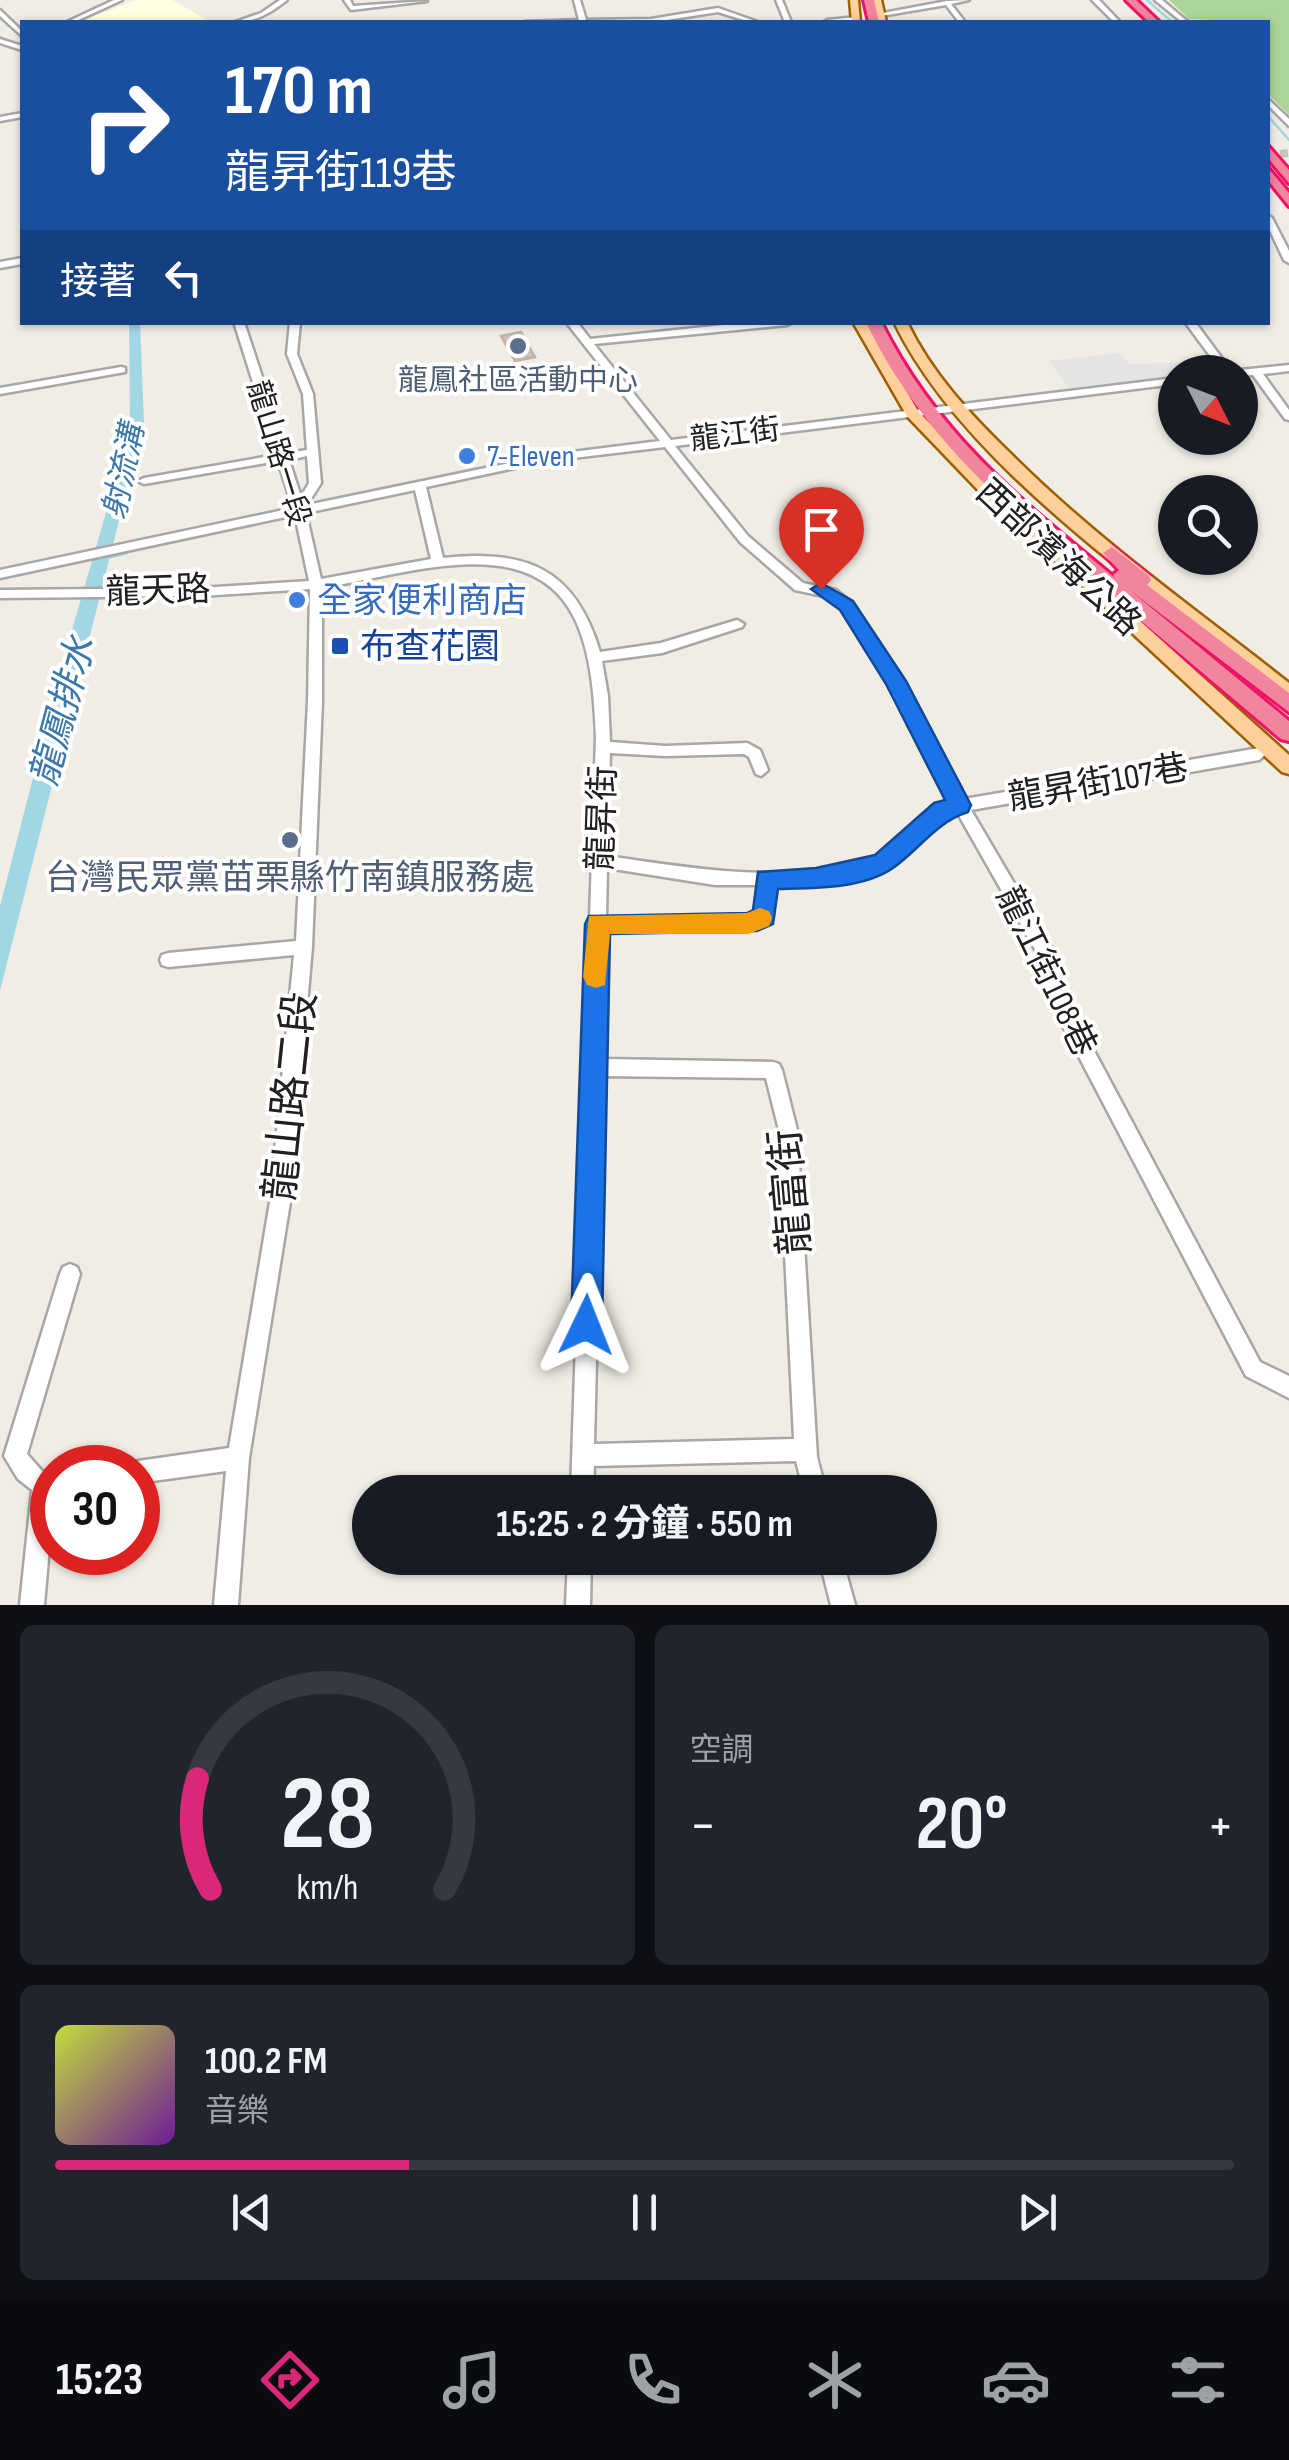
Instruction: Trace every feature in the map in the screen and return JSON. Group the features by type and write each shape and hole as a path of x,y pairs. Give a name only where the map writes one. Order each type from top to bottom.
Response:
{"highway":[{"path":"873,0 880,18"},
{"path":"1120,0 1140,20"},
{"path":"1131,0 1152,20"},
{"path":"1270,153 1289,179"},
{"path":"1270,175 1289,202"},
{"path":"874,325 881,344 972,461 1212,641 1289,704"},
{"path":"888,325 932,410"},
{"path":"1093,554 1289,718"},
{"path":"1093,554 1289,733"},
{"path":"1093,554 1153,637 1289,752"}],"main road":[{"name":"西部濱海公路","path":"861,325 1074,574 1289,767"},
{"name":"西部濱海公路","path":"901,325 918,362 932,410 1040,494 1093,554 1289,693"}],"street":[{"path":"74,20 119,0"},
{"path":"243,20 273,9 284,0"},
{"path":"347,0 351,8 424,0 432,12"},
{"path":"880,18 966,0"},
{"path":"1096,0 1115,20"},
{"path":"1155,0 1179,20"},
{"path":"948,3 961,20"},
{"path":"662,20 718,10 749,20"},
{"path":"0,12 20,32"},
{"path":"1270,103 1289,124"},
{"path":"1270,112 1289,131"},
{"path":"1270,222 1289,260"},
{"name":"龍山路一段","path":"239,325 299,509 316,584"},
{"path":"295,325 292,354 308,394 315,484 299,509"},
{"name":"龍江街108巷","path":"572,325 744,539 799,587 832,594 846,606 895,681 960,805 1044,951 1059,1002 1254,1369 1289,1386"},
{"path":"586,342 757,325"},
{"path":"1192,325 1214,355"},
{"path":"1289,368 1260,377 1289,418"},
{"path":"0,391 122,370"},
{"name":"龍江街","path":"0,574 548,458 1158,383"},
{"path":"144,480 313,452"},
{"path":"420,486 438,563"},
{"name":"龍昇街","path":"316,584 438,563 493,560 525,566 552,580 572,603 596,657 602,688 603,746 582,1475"},
{"name":"龍天路","path":"0,594 316,584"},
{"name":"龍山路二段","path":"226,1605 238,1458 280,1202 304,947 316,584"},
{"path":"596,657 662,648 737,624"},
{"path":"603,746 665,750 747,748 755,754 761,770"},
{"name":"龍昇街107巷","path":"600,861 715,878 816,878 883,862 942,809 1260,754"},
{"path":"598,924 748,924 765,916 766,880"},
{"path":"168,960 304,947"},
{"name":"龍富街","path":"594,1067 773,1070 788,1130 806,1450 811,1475"},
{"path":"30,1477 15,1456 70,1274"},
{"path":"583,1455 806,1450"},
{"path":"160,1469 238,1458"},
{"path":"32,1605 36,1575"},
{"path":"578,1605 579,1575"},
{"path":"836,1575 843,1605"}],"shaded area":[{"path":"136,0 173,0 207,20 84,20"},
{"path":"1120,353 1129,364 1158,363 1158,378 1069,388 1049,361"}],"green space":[{"path":"1169,0 1289,0 1289,115 1270,96 1270,20 1189,19"}],"water":[{"name":"射流溝","path":"129,325 140,325 144,422 0,991 0,906 65,654 130,430"}],"building":[{"name":"龍鳳社區活動中心","path":"521,332 535,357 515,361 501,336"}],"waterway":[{"path":"1147,0 1170,20"},
{"path":"1270,118 1289,140"},
{"name":"龍鳳排水","path":"107,558 127,553"}],"tunnel":[{"path":"1270,155 1289,153"}],"slow traffic":[{"path":"596,977 598,924 748,924 760,918"}],"place":[{"name":"龍鳳社區活動中心","path":"518,346"},
{"name":"7-Eleven","path":"467,456"},
{"name":"全家便利商店","path":"297,600"},
{"name":"布查花園","path":"340,646"},
{"name":"台灣民眾黨苗栗縣竹南鎮服務處","path":"290,840"}],"route":[{"path":"586,1325 598,924 748,924 765,916 766,880 816,878 883,862 942,809 960,805 895,681 846,606 821,589"}]}
